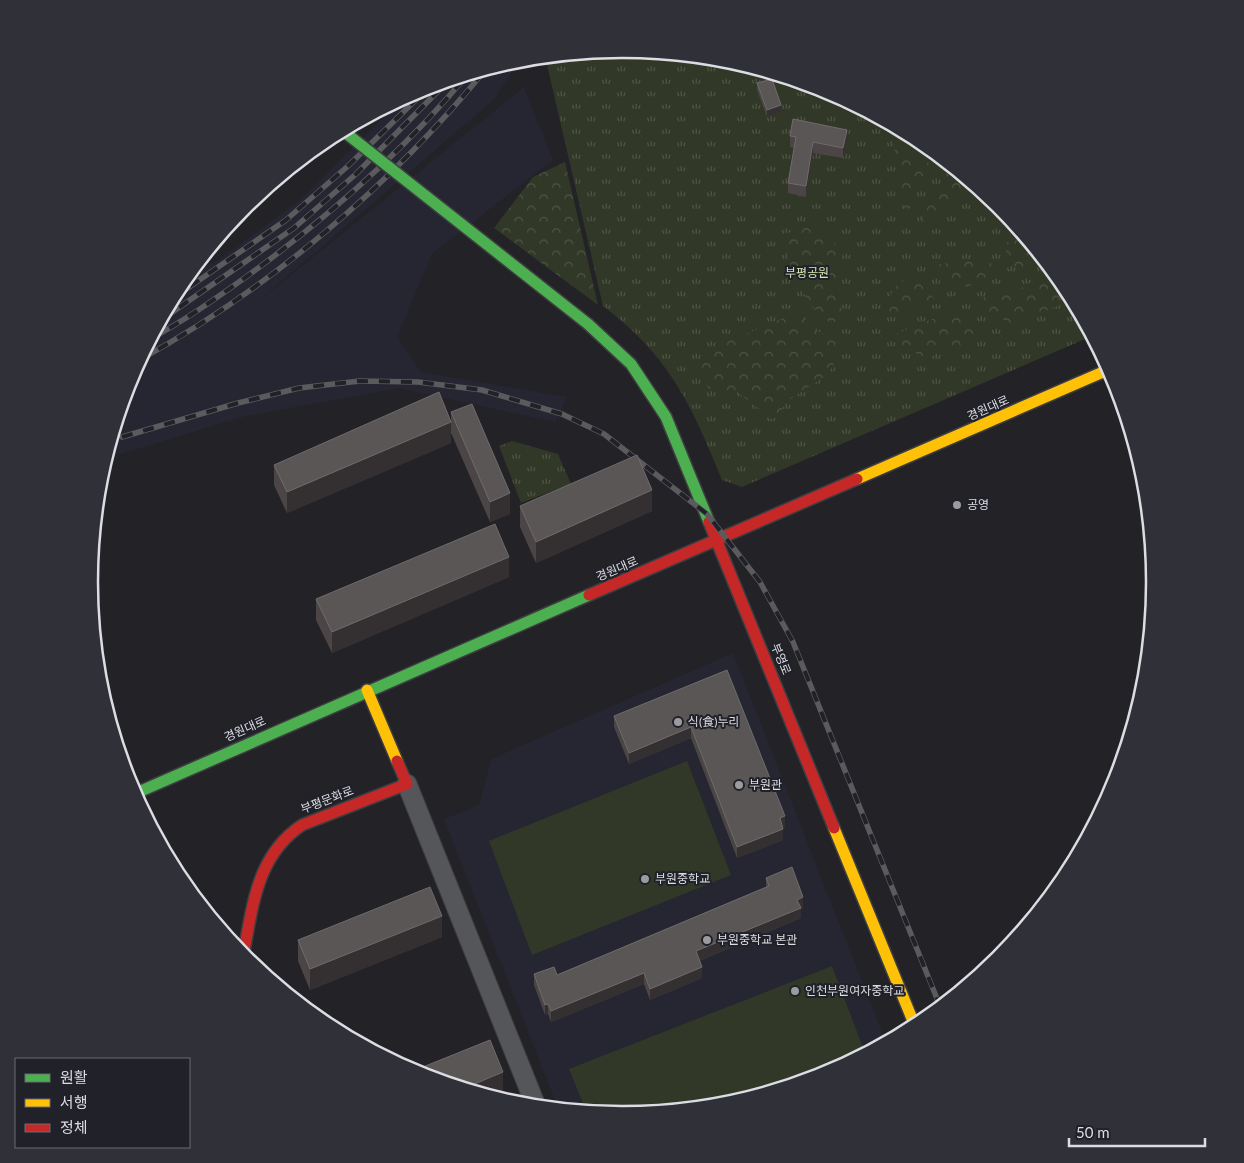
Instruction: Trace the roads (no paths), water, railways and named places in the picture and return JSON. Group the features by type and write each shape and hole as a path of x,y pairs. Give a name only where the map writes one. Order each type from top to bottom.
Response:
{"street":[{"name":"부영로","path":"349,135 588,324 631,364 666,417 912,1018"},
{"name":"경원대로","path":"142,791 367,690 718,541 1102,372"},
{"path":"367,690 407,784 532,1097"},
{"name":"부평문화로","path":"245,946 263,874 271,856 286,834 302,825 407,784"}],"railway":[{"path":"150,353 188,332 235,301 282,267 326,231 411,153 479,77"},
{"path":"161,333 211,302 246,277 335,207 391,157 460,83"},
{"path":"172,312 294,228 356,174 438,91"},
{"path":"187,289 286,220 348,166 416,99"},
{"path":"122,437 238,403 299,388 360,381 418,382 482,390 562,414 604,434 707,514 760,582 793,642 937,1000"}],"place":[{"name":"공영","path":"957,505"},
{"name":"식(食)누리","path":"678,722"},
{"name":"부원관","path":"739,785"},
{"name":"부원중학교","path":"645,879"},
{"name":"부원중학교 본관","path":"707,940"},
{"name":"인천부원여자중학교","path":"795,991"}],"park label":[{"name":"부평공원","path":"807,273"}]}
